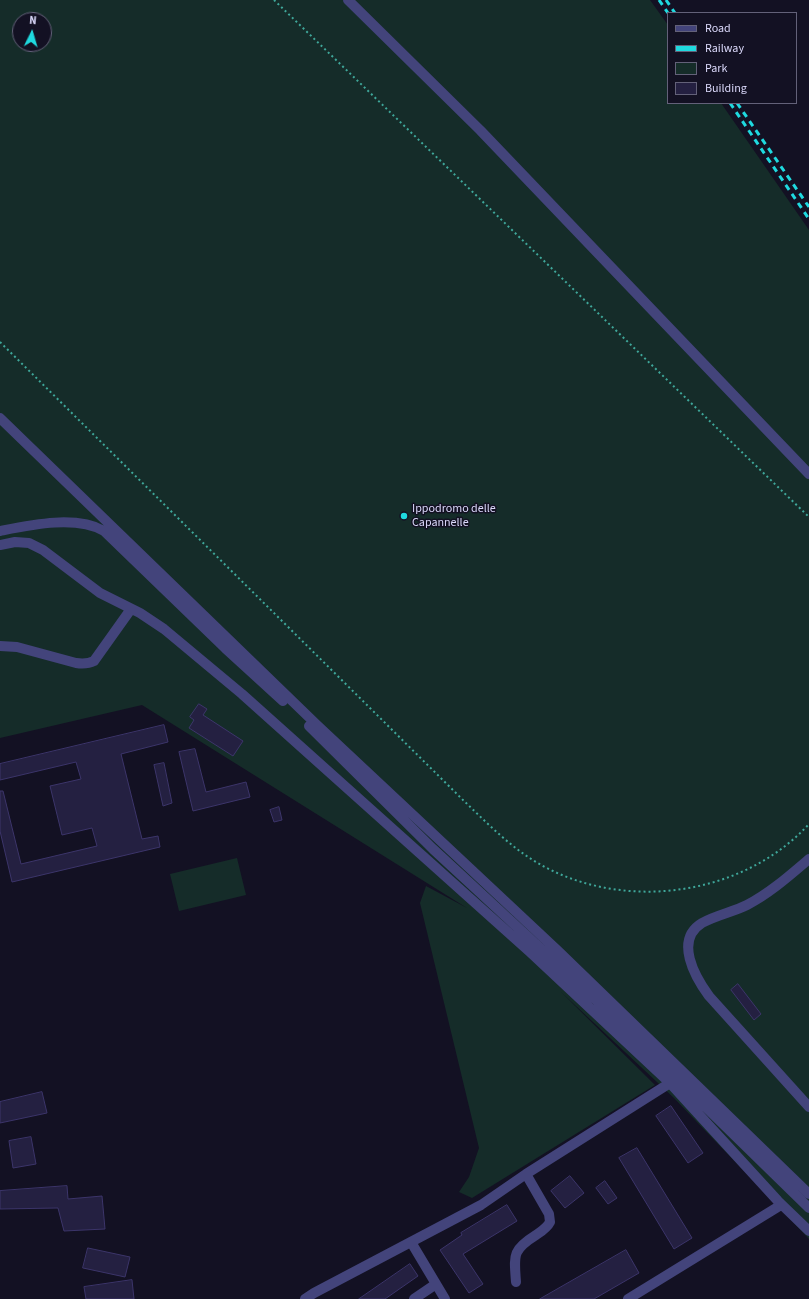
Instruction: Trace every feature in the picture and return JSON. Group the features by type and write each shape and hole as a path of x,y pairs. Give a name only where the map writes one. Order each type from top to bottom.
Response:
{"lane":[{"path":"348,0 470,120 809,474"},
{"path":"0,418 317,725 558,951 809,1194"},
{"path":"0,531 38,525 70,523 99,528 110,537 225,648 285,702 433,849 595,999 809,1208"},
{"path":"0,545 15,542 29,543 43,550 100,593 140,612 164,629 242,694 530,952 670,1083 781,1205 809,1231"},
{"path":"0,646 17,647 76,663 90,663 94,661 131,608"},
{"path":"809,859 784,880 756,900 739,909 701,924 692,934 689,945 691,964 698,980 709,996 809,1107"},
{"path":"305,1299 482,1205 526,1174 670,1083"},
{"path":"516,1282 515,1261 517,1251 524,1243 545,1229 550,1222 549,1214 526,1174"},
{"path":"628,1299 781,1205"},
{"path":"412,1242 445,1299"},
{"path":"414,1299 436,1284"}],"path":[{"path":"274,0 809,516"},
{"path":"0,342 471,808 515,847 543,866 579,881 611,889 654,891 689,888 718,880 754,865 781,849 809,824"}],"green space":[{"name":"Ippodromo delle Capannelle","path":"0,0 650,0 667,24 667,104 722,104 809,230 809,1239 674,1098 560,991 655,1085 472,1198 459,1192 469,1177 479,1148 420,903 426,886 467,908 142,705 0,738"},
{"path":"237,858 246,895 179,911 170,874"}],"building":[{"path":"199,704 207,709 203,715 243,741 233,756 189,728 194,720 190,717"},
{"path":"164,725 168,742 121,754 142,839 158,836 160,847 12,882 0,831 0,791 3,791 21,864 97,846 92,828 62,835 50,786 81,779 76,762 0,780 0,764"},
{"path":"195,749 206,792 246,782 250,797 193,811 179,752"},
{"path":"164,763 172,803 163,806 154,765"},
{"path":"279,807 282,820 274,822 270,810"},
{"path":"738,984 761,1014 754,1020 731,990"},
{"path":"42,1092 47,1113 0,1123 0,1102"},
{"path":"671,1106 703,1153 688,1163 656,1116"},
{"path":"31,1137 36,1164 13,1168 9,1141"},
{"path":"637,1148 692,1238 674,1249 619,1158"},
{"path":"570,1176 584,1193 565,1208 551,1191"},
{"path":"605,1181 617,1198 608,1204 596,1188"},
{"path":"67,1186 68,1199 102,1196 105,1229 64,1231 58,1208 0,1209 0,1191"},
{"path":"507,1205 517,1221 463,1254 483,1284 469,1293 440,1250 462,1235 461,1233"},
{"path":"88,1248 130,1257 125,1277 83,1268"},
{"path":"626,1250 639,1273 594,1299 540,1299"},
{"path":"410,1264 418,1276 385,1299 359,1299"},
{"path":"132,1280 134,1299 86,1299 84,1287"}],"railway":[{"path":"659,0 667,12"},
{"path":"666,0 674,12"},
{"path":"731,104 809,219"},
{"path":"738,104 809,207"}],"place":[{"name":"Ippodromo delle Capannelle","path":"404,516"}]}
